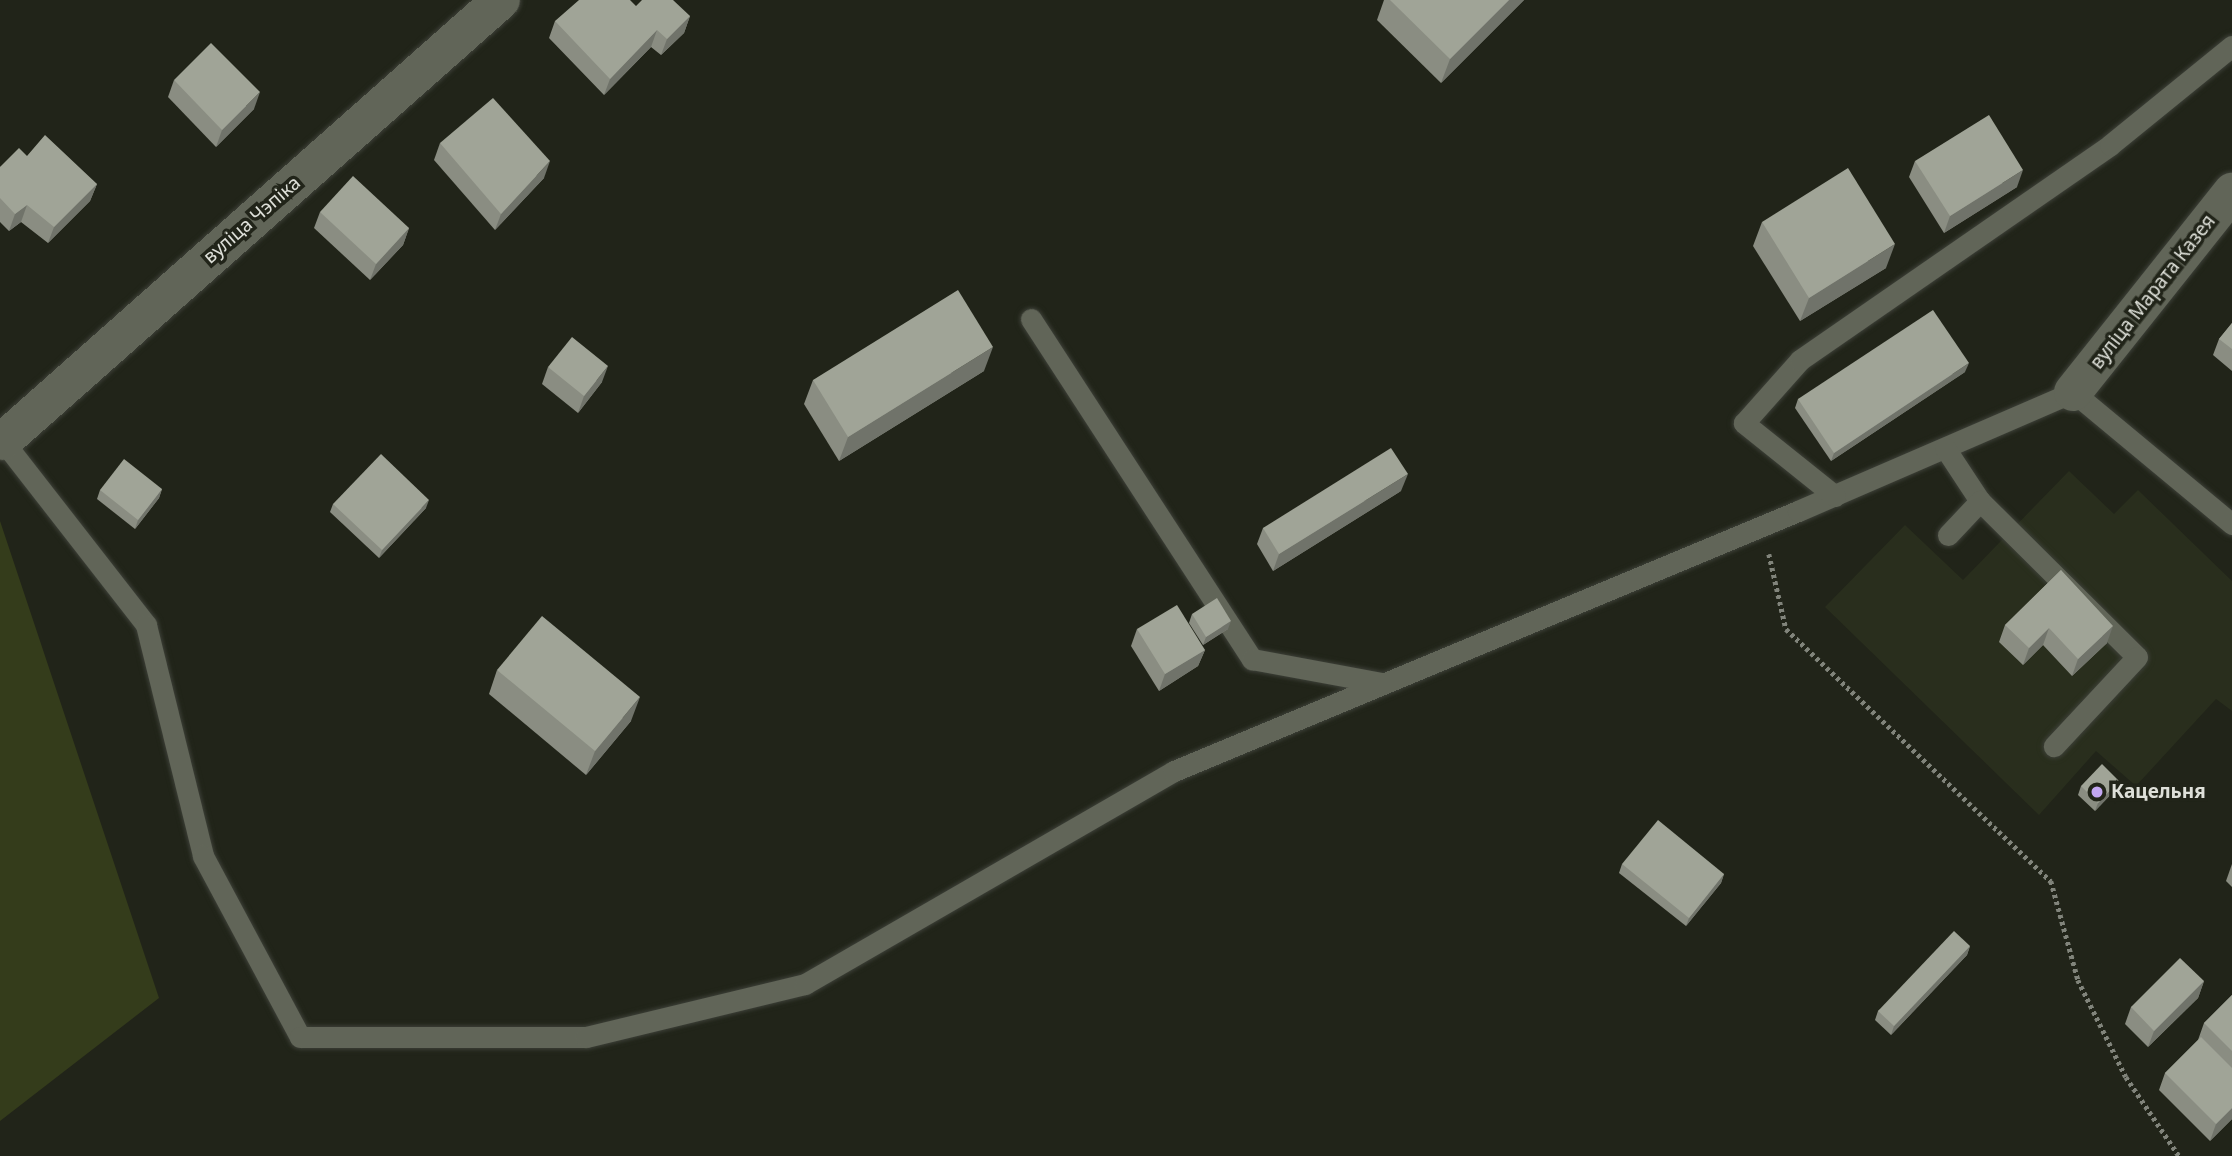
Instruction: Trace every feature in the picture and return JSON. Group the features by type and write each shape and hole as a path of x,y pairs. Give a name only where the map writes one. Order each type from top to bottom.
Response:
{"street":[{"name":"вуліца Чэпіка","path":"3,441 501,0"},
{"name":"вуліца Марата Казея","path":"2073,392 2232,192"}],"lane":[{"path":"1835,496 1744,423 1800,360 2110,145 2232,46"},
{"path":"1031,319 1252,659 1381,683"},
{"path":"3,441 146,625 203,856 300,1037 586,1037 805,984 1174,771 1835,496 2073,392 2232,524"},
{"path":"1945,448 1980,502 2137,657 2054,746"},
{"path":"1948,535 1980,502"}],"path":[{"path":"1763,526 1786,629 2051,881 2078,980 2126,1077 2179,1156"}],"shaded area":[{"path":"2069,471 2114,514 2138,490 2232,581 2232,711 2216,699 2136,786 2096,751 2039,815 1825,607 1905,525 1963,580"}],"green space":[{"path":"0,521 159,998 0,1121"}],"building":[{"path":"579,0 630,0 636,6 642,0 673,0 690,16 667,39 657,30 610,79 555,21"},
{"path":"1390,0 1509,0 1450,59"},
{"path":"211,43 260,92 222,130 174,80"},
{"path":"493,98 550,161 501,214 440,143"},
{"path":"1989,115 2023,170 1950,216 1915,161"},
{"path":"45,135 97,184 54,227 27,205 15,214 0,198 0,167 19,148 27,156"},
{"path":"1848,168 1895,244 1809,298 1762,222"},
{"path":"353,176 409,228 376,264 320,212"},
{"path":"958,290 993,347 848,437 813,380"},
{"path":"1933,310 1969,363 1834,453 1798,399"},
{"path":"2232,323 2232,349 2219,339"},
{"path":"572,337 608,366 584,396 548,367"},
{"path":"1391,448 1408,474 1279,554 1263,528"},
{"path":"381,454 429,500 382,550 333,504"},
{"path":"124,459 162,489 138,520 100,490"},
{"path":"2061,570 2113,626 2078,659 2049,628 2029,648 2005,625"},
{"path":"1217,598 1231,621 1206,637 1192,614"},
{"path":"1177,605 1205,650 1165,674 1137,629"},
{"path":"542,616 640,697 595,751 497,670"},
{"name":"Кацельня","path":"2102,764 2119,781 2098,803 2081,786"},
{"path":"1658,820 1724,874 1689,918 1622,864"},
{"path":"1954,931 1970,946 1894,1026 1878,1011"},
{"path":"2180,958 2204,981 2154,1031 2131,1007"},
{"path":"2232,995 2232,1051 2204,1023"},
{"path":"2201,1037 2232,1068 2232,1108 2216,1124 2165,1073"}],"place":[{"name":"Кацельня","path":"2097,792"}]}
